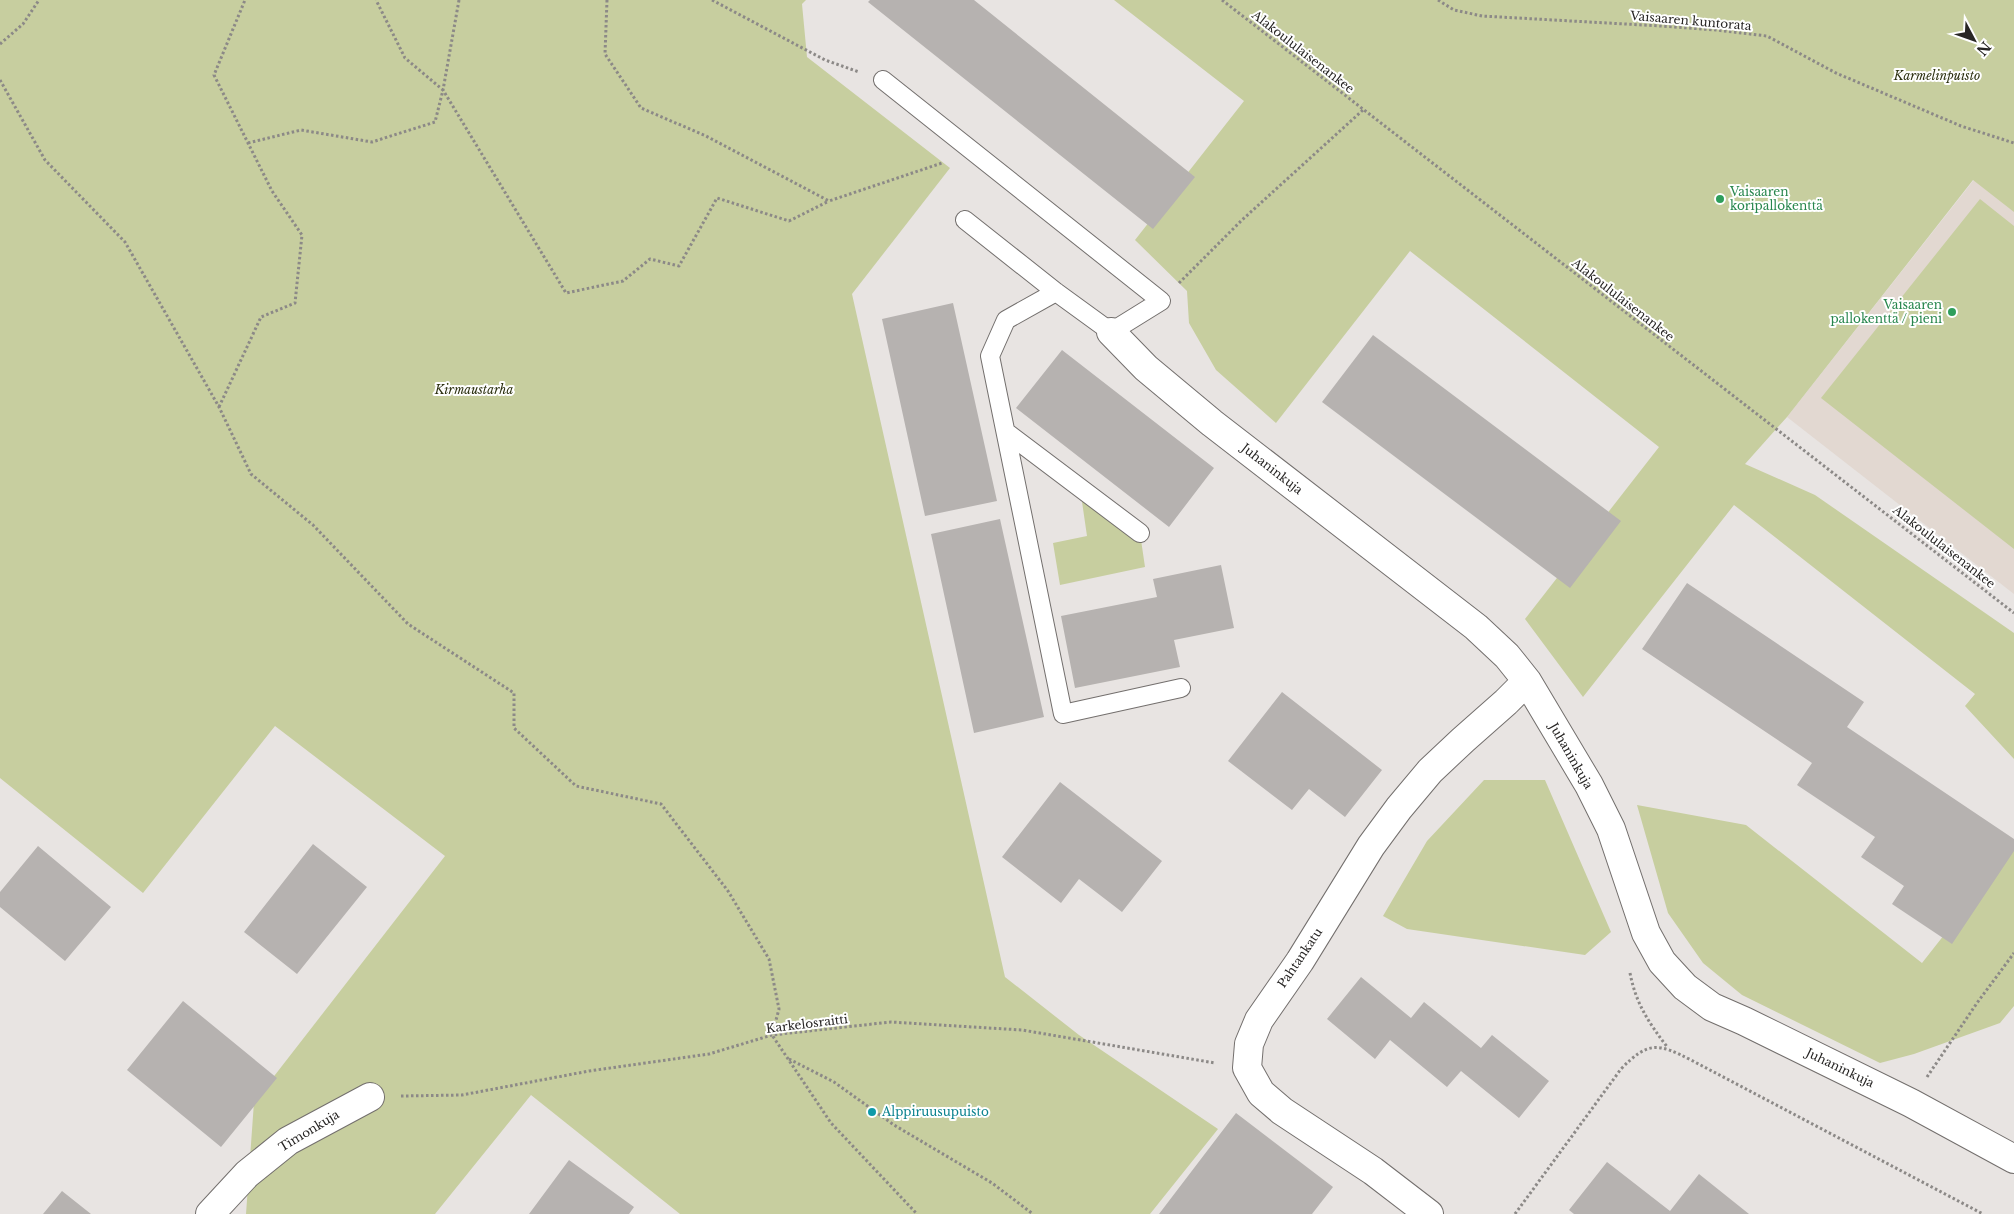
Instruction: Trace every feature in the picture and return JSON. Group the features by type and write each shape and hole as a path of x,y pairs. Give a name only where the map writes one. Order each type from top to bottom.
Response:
{"street":[{"name":"Juhaninkuja","path":"1111,332 1146,368 1212,423 1476,627 1507,656 1527,681 1589,785 1611,829 1646,933 1662,962 1685,986 1712,1007 1910,1103 2014,1159"},
{"name":"Pahtankatu","path":"1248,1068 1249,1044 1259,1020 1300,960 1371,846 1430,771 1527,681"},
{"path":"1248,1068 1261,1093 1282,1111 1374,1171 1429,1214"},
{"name":"Timonkuja","path":"210,1214 247,1174 288,1140 370,1097"}],"lane":[{"path":"883,80 1161,301 1111,332 1056,292 965,220"},
{"path":"1056,292 1006,320 990,356 1062,714 1181,688"},
{"path":"1006,432 1140,533"}],"path":[{"path":"0,44 23,24 39,0"},
{"path":"219,407 261,317 295,303 302,235 272,190 214,75 245,0"},
{"path":"376,0 405,58 443,90 566,293 623,281 650,259 679,266 717,198 789,221 828,202 974,152"},
{"path":"248,143 301,130 372,142 435,122 443,90 459,0"},
{"path":"607,0 605,54 641,108 706,136 828,202"},
{"path":"712,0 825,60 883,80"},
{"name":"Alakoululaisenankee","path":"1222,0 2014,613"},
{"name":"Vaisaaren kuntorata","path":"1438,0 1454,10 1482,16 1679,27 1767,36 1836,73 1961,126 2014,143"},
{"path":"0,80 45,160 125,242 219,407 251,474 313,526 408,624 514,693 514,728 576,786 661,804 728,891 770,959 779,1009 772,1035 831,1123 917,1214"},
{"path":"1161,301 1242,220 1363,110"},
{"path":"1910,1103 1977,1003 2014,953"},
{"name":"Karkelosraitti","path":"370,1097 462,1095 589,1071 709,1054 772,1035 891,1022 1022,1030 1248,1068"},
{"path":"1515,1214 1621,1070 1635,1054 1650,1048 1669,1049 1983,1214"},
{"path":"788,1059 834,1082 894,1125 992,1183 1033,1214"}],"shaded area":[{"name":"Vaisaaren pallokenttä / pieni","path":"2014,129 2014,594 1787,417"}],"green space":[{"name":"Kirmaustarha","path":"0,0 806,0 802,4 807,57 950,168 852,294 1005,977 1079,1035 1218,1129 1150,1214 680,1214 531,1095 435,1214 246,1214 254,1102 445,856 275,726 143,893 0,778"},
{"name":"Karmelinpuisto","path":"1114,0 2014,0 2014,212 1973,180 1787,417 1745,464 1815,495 2014,633 2014,759 1965,706 1975,694 1734,505 1583,697 1525,619 1659,447 1410,251 1276,423 1216,370 1189,323 1187,291 1135,240 1244,101"},
{"name":"Vaisaaren pallokenttä / pieni","path":"1980,199 2014,226 2014,549 1821,398"},
{"path":"1080,488 1140,533 1145,567 1060,585 1053,543 1087,536"},
{"path":"1484,780 1545,780 1611,932 1585,955 1407,929 1383,916 1427,841"},
{"path":"1637,805 1746,825 1922,963 2014,846 2014,1006 2000,1023 1914,1054 1880,1063 1742,995 1703,963 1668,913"}],"building":[{"path":"870,0 974,0 1195,177 1153,229 868,2"},
{"path":"953,303 997,501 925,516 882,319"},
{"path":"1373,335 1621,521 1570,588 1322,402"},
{"path":"1062,350 1214,468 1169,527 1016,408"},
{"path":"1000,519 1044,717 974,733 931,534"},
{"path":"1221,565 1234,628 1174,640 1180,667 1075,688 1061,616 1157,597 1153,579"},
{"path":"1687,583 1864,702 1847,727 2014,839 2014,851 1952,944 1892,904 1904,886 1861,857 1875,837 1797,785 1812,763 1642,649"},
{"path":"1282,692 1382,770 1345,817 1309,789 1292,810 1228,761"},
{"path":"1060,782 1162,861 1122,912 1079,879 1061,903 1002,857"},
{"path":"313,844 367,887 297,974 244,932"},
{"path":"38,846 111,907 65,961 0,907 0,892"},
{"path":"1361,977 1411,1018 1424,1002 1481,1048 1492,1035 1549,1081 1519,1118 1461,1071 1447,1087 1390,1040 1375,1059 1327,1019"},
{"path":"183,1001 277,1078 221,1147 127,1070"},
{"path":"1236,1113 1333,1187 1312,1214 1159,1214"},
{"path":"569,1160 634,1207 629,1214 529,1214"},
{"path":"1607,1162 1670,1211 1699,1174 1749,1214 1574,1214 1569,1210"},
{"path":"62,1191 91,1214 43,1214"}],"place":[{"name":"Vaisaaren koripallokenttä","path":"1720,199"},
{"name":"Vaisaaren pallokenttä / pieni","path":"1952,312"},
{"name":"Alppiruusupuisto","path":"872,1112"}]}
